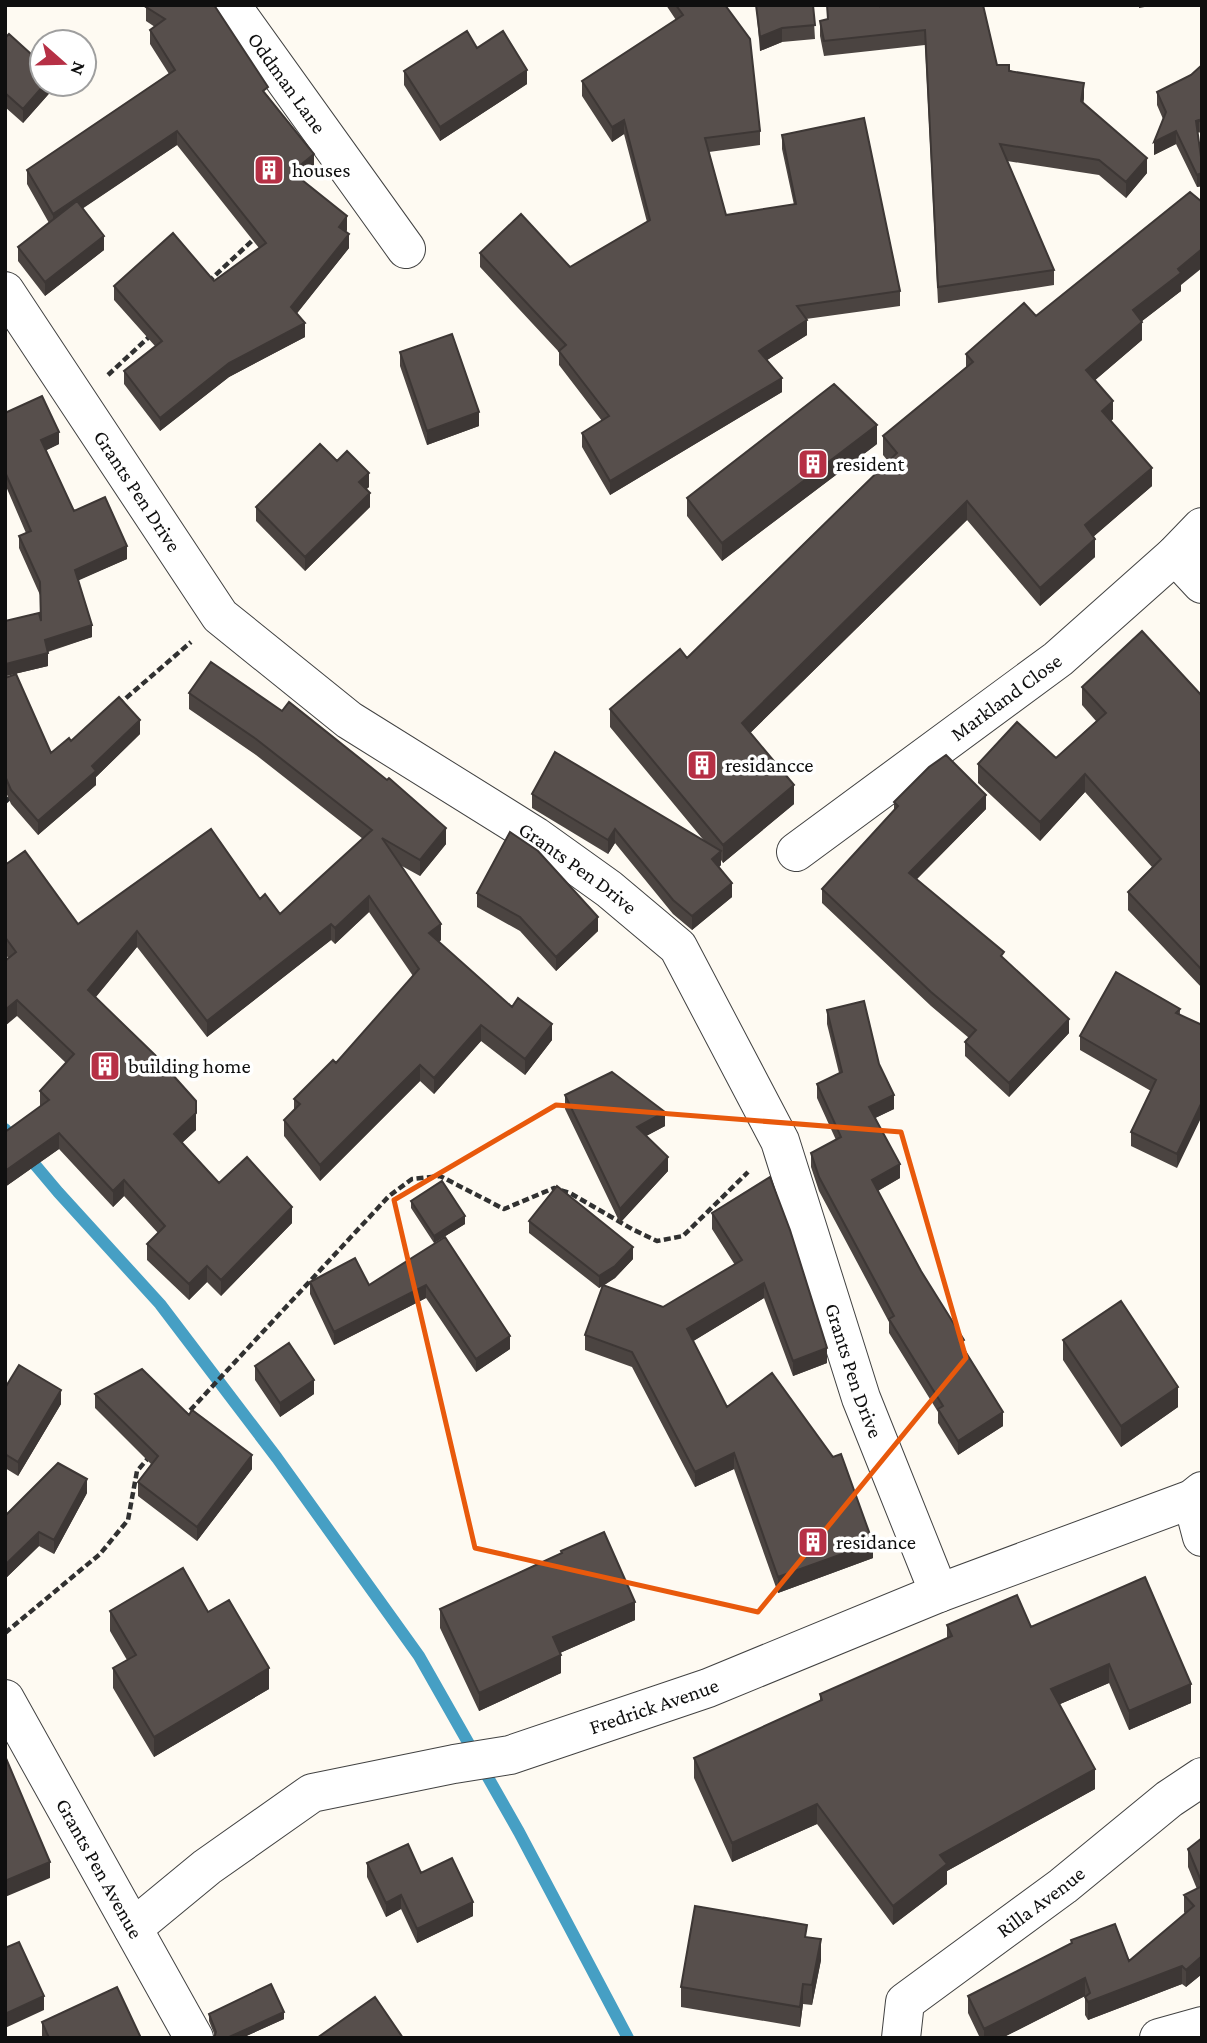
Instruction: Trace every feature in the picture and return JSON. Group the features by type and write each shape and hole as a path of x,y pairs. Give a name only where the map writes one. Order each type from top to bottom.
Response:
{"street":[{"name":"Oddman Lane","path":"230,5 406,249"},
{"name":"Grants Pen Drive","path":"5,291 220,616 349,720 535,836 609,889 678,947 780,1141 861,1398 939,1592"},
{"name":"Markland Close","path":"796,852 1058,659 1175,555 1202,527"},
{"path":"1175,555 1202,584"},
{"path":"1197,1495 1202,1536"},
{"name":"Fredrick Avenue","path":"133,1928 207,1867 312,1793 510,1755 708,1688 939,1592 1197,1495"},
{"name":"Grants Pen Avenue","path":"5,1699 194,2038"},
{"name":"Rilla Avenue","path":"901,2038 905,2003 1063,1886 1169,1799 1202,1777"},
{"path":"1159,2038 1202,2026"}],"path":[{"path":"201,289 260,234"},
{"path":"79,402 150,336"},
{"path":"108,713 220,616"},
{"path":"5,802 16,793"},
{"path":"178,1424 389,1196 412,1179 440,1176 504,1209 554,1188 570,1193 657,1241 683,1236 780,1141"},
{"path":"5,1633 100,1554 121,1529 128,1520 137,1471 153,1452"}],"highlighted area":[{"path":"556,1105 901,1132 966,1358 758,1612 475,1548 394,1200"}],"building":[{"path":"214,5 268,87 263,91 314,154 292,172 347,216 339,227 349,234 291,307 305,323 229,363 160,418 124,371 162,341 114,286 173,233 214,281 266,243 177,131 53,214 27,170 175,70 150,30 165,19 146,7"},
{"path":"676,5 725,5 750,39 760,131 705,138 726,215 796,204 782,135 864,118 900,291 797,306 807,320 759,351 782,378 610,481 582,433 609,416 559,351 566,345 480,253 521,214 570,267 650,220 624,120 612,127 582,81 683,15"},
{"path":"756,5 813,5 815,25 782,28 760,37"},
{"path":"827,5 983,5 997,65 1009,65 1009,71 1084,83 1081,101 1147,158 1126,182 1099,160 1000,144 1054,270 938,287 925,30 824,41 820,21 828,19"},
{"path":"467,31 477,48 503,31 527,70 440,127 404,71"},
{"path":"9,34 28,51 28,98 33,98 23,109 5,93 5,38"},
{"path":"1202,65 1202,123 1196,121 1202,173 1197,175 1176,131 1154,142 1166,112 1157,92 1191,75"},
{"path":"1190,192 1202,202 1202,249 1178,269 1181,273 1133,310 1142,322 1086,370 1113,401 1102,411 1152,468 1085,525 1095,539 1040,588 967,501 742,723 794,785 723,845 610,709 680,649 687,658 897,453 883,436 973,362 966,354 1024,303 1036,316"},
{"path":"77,201 104,236 45,282 18,247"},
{"path":"452,334 479,412 427,431 400,352"},
{"path":"834,384 877,425 722,543 687,498"},
{"path":"42,396 59,432 41,440 74,511 105,497 127,546 75,570 92,625 45,640 48,653 6,664 5,621 39,613 41,621 40,582 19,536 31,531 5,472 5,413"},
{"path":"320,444 337,461 347,451 369,473 359,482 370,493 305,557 256,507"},
{"path":"1142,631 1202,696 1202,970 1128,892 1161,859 1085,774 1040,822 978,764 1017,722 1056,758 1106,713 1082,687"},
{"path":"211,662 282,711 289,702 387,780 389,778 446,828 420,860 382,838 441,924 429,933 512,1007 518,998 552,1024 525,1059 481,1025 434,1078 420,1065 320,1165 284,1120 300,1104 294,1099 333,1060 336,1063 419,969 369,896 335,928 331,924 207,1021 137,931 88,990 155,1055 196,1101 196,1113 174,1134 219,1183 247,1157 292,1207 221,1280 207,1266 189,1284 147,1244 165,1226 124,1180 113,1191 59,1133 5,1171 5,1132 49,1100 40,1091 74,1054 17,1000 5,1010 5,961 16,952 5,937 5,865 25,851 78,924 211,829 260,899 265,894 280,914 372,830 256,739 189,693"},
{"path":"16,674 51,753 69,738 71,741 119,697 140,720 92,766 96,771 38,821 11,790 5,776 5,678"},
{"path":"555,752 721,851 712,859 732,883 692,916 673,900 615,829 608,840 532,794"},
{"path":"946,755 986,795 909,873 1004,952 1001,956 1069,1019 1009,1083 965,1042 976,1030 931,992 822,889 898,806 894,802 929,767"},
{"path":"510,832 538,851 598,917 556,957 520,917 477,893"},
{"path":"1116,972 1180,1009 1176,1013 1202,1025 1202,1102 1177,1154 1131,1132 1156,1080 1080,1036"},
{"path":"864,1001 879,1064 894,1095 869,1107 900,1164 872,1180 921,1271 964,1340 960,1343 1003,1412 958,1441 938,1409 943,1406 889,1319 894,1316 819,1177 811,1153 841,1137 817,1084 842,1072 827,1010"},
{"path":"612,1072 665,1112 637,1127 668,1157 620,1209 565,1095"},
{"path":"770,1177 790,1230 827,1348 793,1361 764,1283 687,1329 727,1407 772,1373 833,1457 841,1454 873,1543 778,1577 734,1453 695,1472 632,1352 585,1335 603,1285 663,1307 742,1260 712,1213"},
{"path":"442,1181 465,1216 434,1236 411,1201"},
{"path":"557,1186 633,1247 615,1266 599,1276 529,1221"},
{"path":"445,1237 510,1336 476,1359 426,1285 334,1332 310,1282 355,1258 369,1285"},
{"path":"1121,1301 1178,1387 1121,1426 1063,1340"},
{"path":"289,1343 314,1380 280,1403 255,1366"},
{"path":"19,1365 61,1390 18,1462 5,1454 5,1388"},
{"path":"142,1369 189,1415 192,1410 252,1455 197,1527 138,1482 158,1456 95,1394"},
{"path":"58,1463 87,1479 54,1540 39,1532 5,1565 5,1516"},
{"path":"604,1532 635,1602 553,1637 561,1655 479,1693 440,1609"},
{"path":"183,1568 208,1612 229,1600 269,1668 154,1737 113,1668 136,1655 110,1611"},
{"path":"1145,1577 1191,1684 1129,1711 1109,1664 1051,1689 1095,1769 940,1855 947,1864 893,1906 817,1804 732,1843 694,1758 822,1700 820,1694 952,1636 947,1625 1017,1595 1031,1627"},
{"path":"5,1756 50,1862 5,1881"},
{"path":"1202,1838 1202,1883 1188,1849"},
{"path":"408,1844 421,1873 452,1858 473,1902 417,1929 401,1895 386,1903 367,1863"},
{"path":"1202,1886 1202,1956 1186,1970 1182,1966 1088,2002 1085,1997 1090,1993 1085,1978 984,2029 968,1996 1072,1943 1071,1940 1115,1924 1129,1961 1194,1906 1184,1895"},
{"path":"695,1906 807,1925 805,1937 821,1939 812,1985 803,1984 800,2007 681,1987"},
{"path":"19,1942 44,1996 5,2014 5,1948"},
{"path":"271,1984 284,2012 227,2038 214,2038 216,2032 209,2014"},
{"path":"117,1987 141,2038 49,2038 42,2022"},
{"path":"375,1997 403,2038 317,2038"}],"waterway":[{"path":"5,1129 160,1304 277,1458 419,1656 519,1832 628,2038"}],"place":[{"name":"houses","path":"269,170"},
{"name":"resident","path":"813,464"},
{"name":"residancce","path":"702,765"},
{"name":"building home","path":"105,1066"},
{"name":"residance","path":"813,1542"}]}
